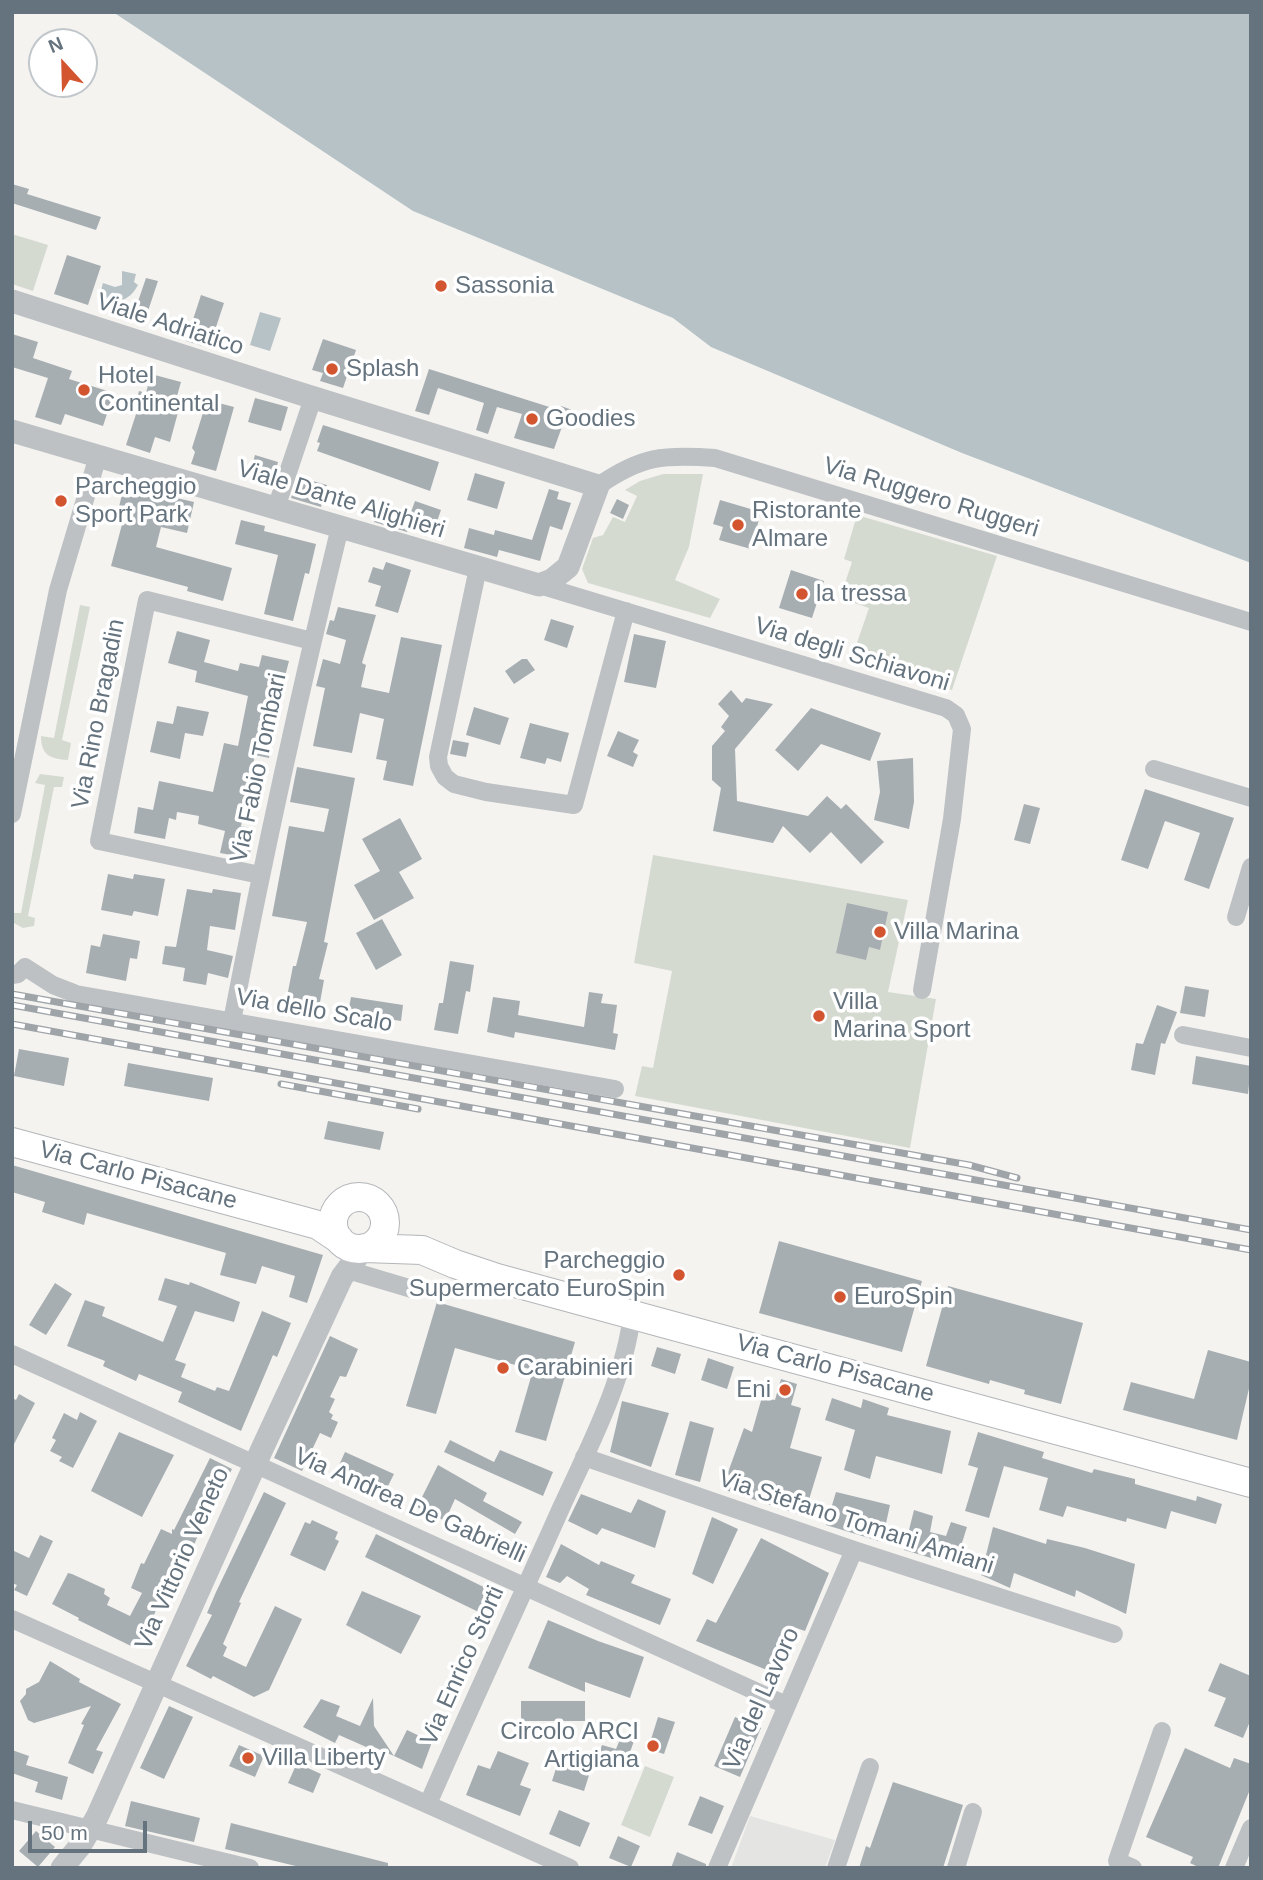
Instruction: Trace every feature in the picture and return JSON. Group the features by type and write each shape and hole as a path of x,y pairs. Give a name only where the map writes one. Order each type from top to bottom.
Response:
{"main road":[{"name":"Via Carlo Pisacane","path":"12,1142 318,1224 352,1250 422,1250 497,1278 1251,1483"},
{"name":"Via Carlo Pisacane","path":"264,1209 340,1206 352,1198 367,1198 379,1207 385,1217 397,1222 422,1250"},
{"path":"340,1206 333,1219 333,1226 352,1250 372,1245 382,1235 385,1217"}],"street":[{"name":"Viale Adriatico","path":"12,301 598,486"},
{"path":"276,508 313,398"},
{"name":"Viale Dante Alighieri","path":"12,431 539,585"},
{"path":"12,814 58,590 98,456"},
{"name":"Via Ruggero Ruggeri","path":"598,486 632,465 663,456 715,458 1251,622"},
{"path":"539,585 552,580 568,567 598,486"},
{"name":"Via Fabio Tombari","path":"232,1021 260,875 340,527"},
{"path":"478,568 439,766 445,777 454,784 574,805 626,611"},
{"name":"Via degli Schiavoni","path":"539,585 946,708 956,715 962,729 954,800 922,990"},
{"name":"Via Rino Bragadin","path":"260,875 99,841 147,600 312,641"},
{"path":"1154,769 1251,799"},
{"path":"1236,917 1251,866"},
{"name":"Via dello Scalo","path":"19,971 76,993 615,1090"},
{"path":"1183,1035 1251,1048"},
{"name":"Via Carlo Pisacane","path":"352,1250 412,1289"},
{"name":"Via Vittorio Veneto","path":"62,1868 90,1829 352,1250"},
{"name":"Via Enrico Storti","path":"428,1804 584,1457 621,1368 631,1330 632,1314"},
{"name":"Via Andrea De Gabrielli","path":"12,1354 786,1705"},
{"name":"Via Stefano Tomani Amiani","path":"584,1457 854,1550 1114,1634"},
{"name":"Via del Lavoro","path":"717,1868 854,1550"},
{"path":"12,1619 570,1868"},
{"path":"1125,1864 1162,1731"},
{"path":"836,1868 870,1767"},
{"path":"12,1810 250,1868"},
{"path":"956,1868 972,1812"},
{"path":"1234,1868 1251,1828"}],"shaded area":[{"path":"113,12 1251,12 1251,563 962,453 711,347 673,318 413,211"},
{"path":"12,234 48,245 33,291 12,284"},
{"path":"122,271 136,274 134,282 138,285 134,291 122,300 99,297 103,283 115,287 122,285"},
{"path":"260,312 281,318 270,351 250,345"},
{"path":"663,474 703,474 689,547 675,580 720,599 710,618 588,583 582,569 593,538 603,535 613,517 625,522 637,496 625,490 640,481"},
{"path":"857,515 997,556 952,690 850,663 869,608 840,598 852,562 844,559"},
{"path":"80,605 90,607 62,740 71,743 68,760 48,755 43,748 41,736 54,738"},
{"path":"40,774 64,777 62,787 54,787 28,916 35,918 34,926 23,928 12,922 12,913 21,913 45,785 35,783"},
{"path":"653,855 908,900 888,992 936,999 910,1148 635,1096 642,1066 653,1068 672,971 634,963"},
{"path":"645,1766 674,1777 650,1837 621,1825"},
{"path":"750,1816 835,1840 825,1868 731,1868"}],"building":[{"path":"12,184 29,189 27,194 101,217 96,230 12,203"},
{"path":"67,255 101,266 88,305 54,294"},
{"path":"146,278 158,281 145,320 133,316"},
{"path":"201,295 224,303 209,348 186,341"},
{"path":"12,334 38,342 33,358 72,371 69,379 114,393 103,426 65,414 61,425 35,417 48,378 12,367"},
{"path":"323,339 356,350 343,388 320,381 323,373 312,370"},
{"path":"429,369 559,410 561,406 575,411 570,427 563,424 554,449 535,444 514,438 522,414 497,407 488,434 476,430 484,403 438,388 429,415 415,411"},
{"path":"151,374 181,382 175,403 180,405 170,442 155,437 150,453 126,445 137,411 134,410 139,391 146,393"},
{"path":"255,398 288,407 281,431 248,422"},
{"path":"207,400 234,407 216,471 191,464 195,452 192,448"},
{"path":"323,425 439,462 430,491 317,451"},
{"path":"255,455 278,462 272,484 248,478"},
{"path":"475,473 505,482 497,509 467,500"},
{"path":"298,477 327,485 321,507 291,498"},
{"path":"124,486 194,502 187,533 161,527 156,547 232,568 223,601 187,591 188,587 111,566 125,513 118,511"},
{"path":"549,489 559,492 557,499 571,503 562,530 550,526 540,561 499,550 497,557 464,548 469,528 494,535 495,530 532,540"},
{"path":"617,499 629,505 623,519 610,513"},
{"name":"Ristorante Almare","path":"720,500 761,512 751,549 719,540 723,527 713,524"},
{"path":"415,501 441,510 434,530 410,522 407,532 374,522 380,502 411,512"},
{"path":"241,520 265,526 264,531 316,544 309,574 305,573 293,621 264,614 278,555 235,544"},
{"path":"386,562 411,570 398,613 375,606 381,586 368,582 373,567 383,570"},
{"name":"la tressa","path":"791,570 824,581 812,618 779,608"},
{"path":"338,607 376,615 362,663 366,665 361,687 389,693 401,637 442,645 413,786 383,780 387,761 376,759 384,719 360,713 352,753 313,746 325,688 316,686 323,659 340,664 346,640 326,634"},
{"path":"551,619 574,626 567,648 544,640"},
{"path":"177,631 210,640 204,662 238,671 240,663 259,667 262,655 289,661 282,688 271,686 262,722 275,725 269,758 255,755 241,826 255,829 249,858 220,853 225,831 198,824 199,816 177,812 176,820 169,818 165,839 134,833 138,807 153,810 159,781 213,792 224,743 238,746 248,696 195,682 197,671 168,663"},
{"path":"634,634 666,641 656,688 624,682"},
{"path":"522,659 527,659 535,670 514,684 505,671"},
{"path":"731,690 742,703 746,698 773,704 735,749 737,801 808,816 827,796 841,809 846,804 884,842 861,864 831,832 810,853 783,826 773,843 713,831 721,788 712,780 712,746 725,731 721,727 729,716 718,704"},
{"path":"177,706 209,712 203,736 185,733 180,759 150,752 157,721 173,724"},
{"path":"474,707 509,718 500,745 466,735"},
{"path":"811,708 881,733 870,761 821,744 798,771 775,750"},
{"path":"530,723 569,733 561,762 547,758 545,764 520,758"},
{"path":"618,731 639,740 633,752 638,755 633,767 607,756"},
{"path":"453,740 469,743 466,757 450,754"},
{"path":"913,758 914,802 909,829 874,820 880,792 877,761"},
{"path":"297,767 355,778 324,942 328,943 319,979 324,980 319,1008 286,1002 293,966 296,966 307,922 272,916 289,826 324,832 329,809 290,802"},
{"path":"1145,789 1234,818 1209,889 1184,880 1200,833 1165,821 1148,869 1121,860"},
{"path":"1024,804 1040,808 1030,844 1014,840"},
{"path":"400,818 422,859 399,872 414,898 374,920 354,885 380,871 362,839"},
{"path":"108,874 133,879 134,874 165,879 158,916 134,911 132,916 101,910"},
{"path":"187,889 212,893 213,889 241,893 235,930 210,926 207,950 233,956 228,978 208,973 206,985 183,981 185,968 162,964 165,946 176,947"},
{"path":"847,903 888,912 880,950 869,947 866,960 836,953"},
{"path":"382,919 402,955 376,970 356,933"},
{"path":"103,934 140,941 137,959 130,958 126,981 86,973 91,945 100,947"},
{"path":"450,961 474,965 470,992 466,991 458,1034 434,1030 439,1003 443,1003"},
{"path":"1185,986 1209,990 1205,1017 1180,1013"},
{"path":"589,992 603,994 601,1003 617,1005 613,1033 618,1034 615,1050 515,1032 514,1038 487,1032 493,997 520,1001 518,1015 584,1027"},
{"path":"351,997 403,1005 401,1021 348,1013"},
{"path":"1157,1005 1177,1012 1165,1044 1161,1043 1155,1075 1131,1070 1136,1043 1143,1044"},
{"path":"19,1049 69,1058 64,1086 14,1076"},
{"path":"1196,1056 1251,1066 1248,1094 1192,1084"},
{"path":"128,1063 213,1078 209,1101 124,1086"},
{"path":"328,1121 384,1132 380,1150 324,1139"},
{"path":"12,1165 323,1255 307,1303 289,1297 295,1276 262,1266 256,1284 220,1275 226,1253 87,1213 84,1225 42,1212 45,1202 12,1192"},
{"name":"EuroSpin","path":"779,1241 922,1281 902,1352 759,1313"},
{"path":"165,1278 189,1285 190,1282 240,1302 234,1322 195,1311 175,1360 186,1364 181,1377 215,1391 217,1387 229,1391 262,1311 291,1323 277,1357 273,1355 241,1431 178,1402 182,1392 139,1374 136,1381 103,1366 105,1361 67,1346 85,1300 105,1307 102,1316 163,1342 177,1306 158,1300"},
{"path":"55,1283 72,1294 46,1335 29,1325"},
{"path":"948,1286 1083,1323 1061,1404 1024,1394 1025,1390 990,1380 989,1384 926,1366"},
{"path":"437,1302 575,1342 546,1441 515,1432 533,1370 455,1348 436,1414 406,1406"},
{"path":"330,1336 358,1349 346,1377 340,1376 330,1397 335,1399 329,1412 333,1415 331,1419 338,1422 331,1438 320,1433 302,1471 274,1458"},
{"path":"657,1347 681,1354 675,1374 651,1366"},
{"path":"1208,1350 1251,1362 1251,1380 1237,1440 1123,1410 1131,1382 1194,1399"},
{"path":"708,1358 734,1367 727,1389 701,1380"},
{"path":"781,1379 797,1384 791,1405 801,1408 790,1448 822,1457 804,1516 722,1489 744,1428 752,1432 762,1397 775,1400"},
{"path":"19,1394 35,1403 12,1448 12,1398 16,1400"},
{"path":"832,1398 861,1408 863,1399 889,1408 887,1415 951,1431 942,1474 876,1456 870,1479 844,1470 855,1430 825,1420"},
{"path":"622,1401 669,1413 651,1467 610,1452"},
{"path":"80,1412 97,1421 73,1468 59,1461 62,1457 50,1451 56,1440 52,1438 64,1413 77,1420"},
{"path":"690,1421 714,1428 700,1482 675,1475"},
{"path":"119,1432 174,1455 142,1517 91,1491"},
{"path":"978,1432 1044,1452 1042,1458 1092,1473 1094,1469 1135,1479 1135,1484 1196,1501 1197,1496 1222,1504 1216,1524 1171,1511 1166,1529 1127,1518 1126,1522 1067,1506 1063,1517 1039,1510 1048,1478 1004,1466 989,1518 965,1511 978,1468 968,1465"},
{"path":"450,1440 494,1462 500,1450 553,1472 543,1496 444,1452"},
{"path":"345,1452 394,1474 384,1494 336,1472"},
{"path":"210,1458 232,1469 196,1540 188,1562 178,1557 154,1615 159,1618 147,1640 133,1647 52,1604 68,1573 105,1589 104,1594 110,1598 107,1605 130,1616 142,1593 131,1588 141,1563 144,1564 161,1529 172,1534 172,1529 174,1530"},
{"path":"438,1465 487,1493 483,1501 522,1522 515,1534 455,1499 445,1521 417,1507"},
{"path":"264,1492 286,1503 239,1602 241,1603 223,1644 227,1647 223,1656 246,1667 275,1606 302,1619 269,1690 254,1697 213,1676 211,1679 186,1666 212,1615 207,1613 216,1592"},
{"path":"836,1492 890,1505 882,1542 826,1525"},
{"path":"581,1494 631,1513 638,1499 666,1511 655,1548 602,1528 597,1535 568,1521"},
{"path":"914,1510 933,1516 930,1532 946,1536 951,1522 967,1527 955,1565 904,1550"},
{"path":"712,1517 738,1529 713,1584 692,1574"},
{"path":"312,1520 338,1532 335,1539 339,1541 325,1571 290,1555 305,1522 310,1524"},
{"path":"993,1527 1046,1544 1047,1539 1135,1564 1126,1614 1076,1590 1075,1597 1014,1573 1010,1588 981,1575"},
{"path":"376,1534 502,1596 491,1618 365,1557"},
{"path":"40,1535 53,1541 27,1596 14,1590 17,1585 12,1583 12,1550 29,1558"},
{"path":"761,1538 829,1573 805,1631 796,1628 779,1675 696,1641 707,1619 716,1623"},
{"path":"561,1544 599,1565 601,1561 635,1575 631,1583 671,1599 660,1625 586,1595 589,1589 567,1576 560,1583 546,1577"},
{"path":"362,1591 421,1616 401,1654 346,1625"},
{"path":"548,1620 644,1657 630,1698 585,1682 585,1692 528,1668"},
{"path":"50,1661 80,1679 79,1682 121,1704 96,1750 103,1752 93,1774 68,1763 84,1725 81,1724 91,1706 34,1723 28,1720 20,1701 26,1694 26,1689 39,1682"},
{"path":"1220,1663 1251,1676 1251,1719 1243,1738 1214,1726 1226,1698 1208,1691"},
{"path":"373,1698 374,1726 394,1756 339,1735 335,1743 303,1727 321,1699 340,1706 336,1716 360,1726"},
{"path":"521,1701 585,1701 585,1721 521,1721"},
{"path":"169,1706 193,1717 164,1779 140,1768"},
{"path":"658,1717 675,1722 664,1754 648,1749"},
{"path":"735,1717 761,1728 740,1777 714,1766"},
{"path":"407,1730 432,1742 422,1769 394,1756"},
{"path":"621,1737 634,1741 624,1769 597,1760 602,1745 616,1749"},
{"path":"239,1745 264,1756 255,1777 229,1766"},
{"path":"1185,1748 1230,1768 1234,1758 1251,1764 1251,1787 1218,1868 1200,1868 1190,1863 1193,1857 1146,1837"},
{"path":"12,1750 29,1756 26,1765 68,1777 62,1800 35,1792 38,1782 12,1773"},
{"path":"498,1751 529,1763 520,1785 531,1789 520,1816 466,1795 478,1765 490,1769"},
{"path":"560,1756 592,1766 584,1791 552,1781"},
{"path":"297,1763 321,1774 313,1793 288,1783"},
{"path":"893,1782 963,1805 943,1868 859,1868 866,1846 870,1848"},
{"path":"700,1796 724,1806 712,1834 688,1825"},
{"path":"131,1801 200,1818 194,1842 125,1826"},
{"path":"559,1810 590,1823 580,1847 549,1834"},
{"path":"231,1823 388,1863 388,1868 304,1868 225,1849"},
{"path":"36,1831 55,1847 38,1867 19,1851"},
{"path":"618,1836 640,1846 631,1867 609,1858"},
{"path":"677,1852 706,1864 706,1868 671,1868"}],"railway":[{"path":"12,994 969,1165 1017,1178"},
{"path":"12,1005 1251,1230"},
{"path":"12,1024 1251,1250"},
{"path":"281,1084 418,1109"}],"place":[{"name":"Sassonia","path":"441,286"},
{"name":"Splash","path":"332,369"},
{"name":"Hotel Continental","path":"84,390"},
{"name":"Goodies","path":"532,419"},
{"name":"Parcheggio Sport Park","path":"61,501"},
{"name":"Ristorante Almare","path":"738,525"},
{"name":"la tressa","path":"802,594"},
{"name":"Villa Marina","path":"880,932"},
{"name":"Villa Marina Sport","path":"819,1016"},
{"name":"Parcheggio Supermercato EuroSpin","path":"679,1275"},
{"name":"EuroSpin","path":"840,1297"},
{"name":"Carabinieri","path":"503,1368"},
{"name":"Eni","path":"785,1390"},
{"name":"Circolo ARCI Artigiana","path":"653,1746"},
{"name":"Villa Liberty","path":"248,1758"}]}
